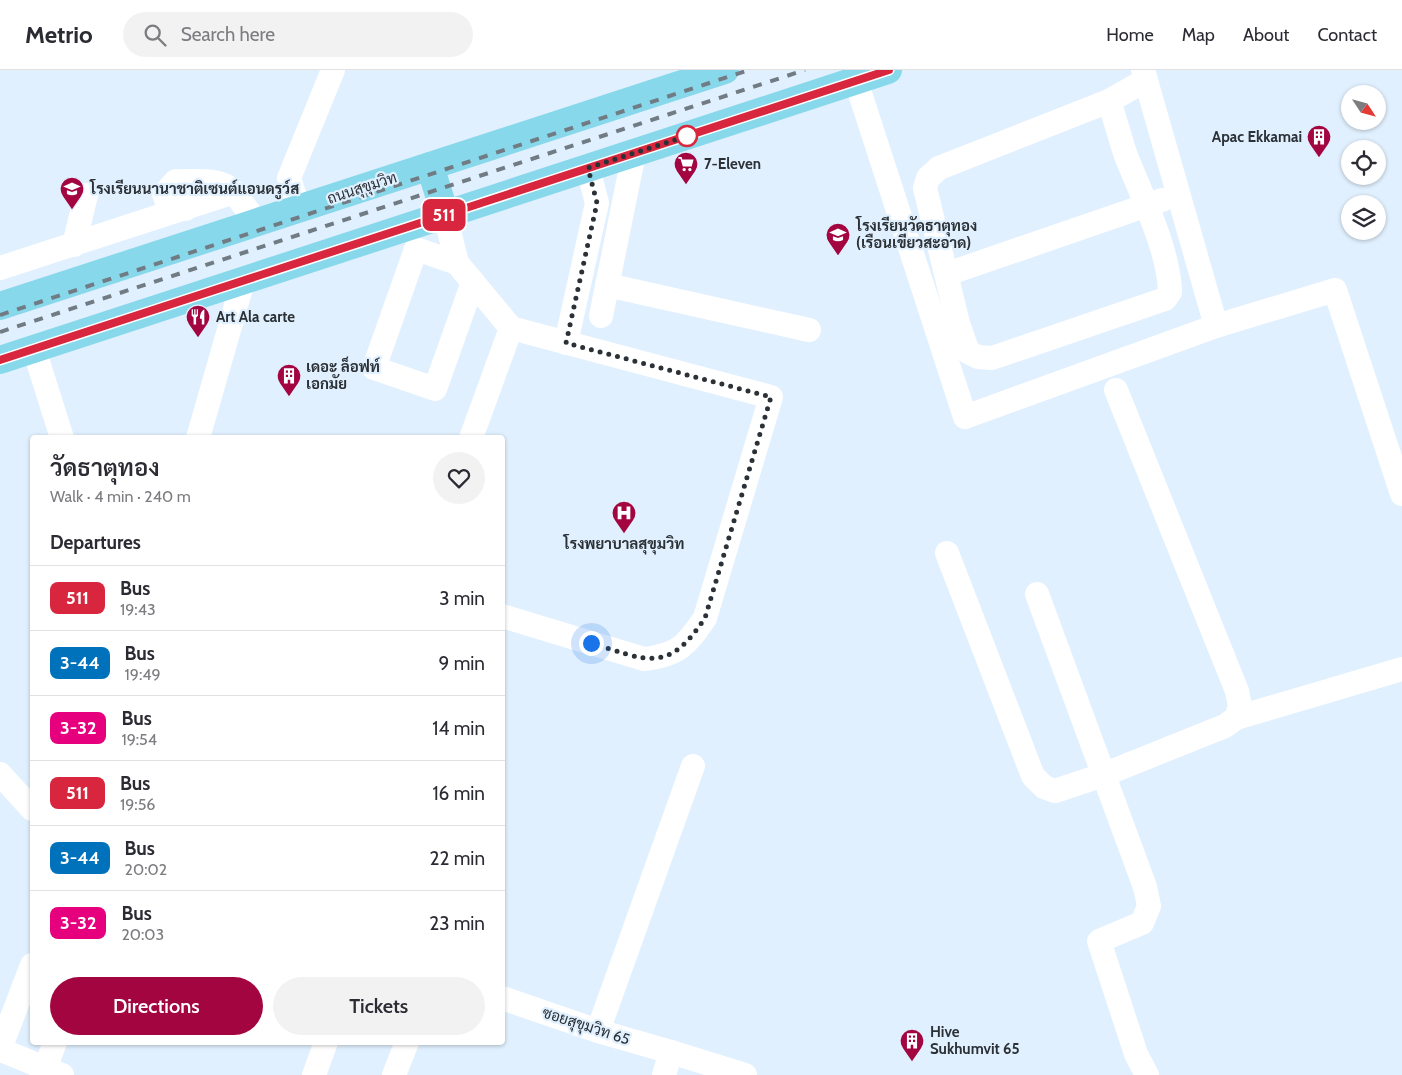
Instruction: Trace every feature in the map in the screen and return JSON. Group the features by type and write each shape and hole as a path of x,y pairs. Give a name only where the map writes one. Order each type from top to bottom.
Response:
{"main road":[{"name":"ถนนสุขุมวิท","path":"0,306 725,70"},
{"path":"0,360 888,70"},
{"path":"430,166 445,214"}],"street":[{"path":"299,208 289,178 333,70"},
{"path":"1109,101 1126,155 1147,205 1170,284 1170,292 1165,299 992,358 978,357 968,352 958,323 932,220 926,188 928,178 939,168 1109,101 1144,75 1216,326"},
{"path":"856,81 965,417 1216,326 1335,290 1402,494"},
{"path":"601,316 634,153"},
{"path":"566,343 597,203 588,168"},
{"path":"0,268 234,192 257,222"},
{"path":"947,274 1178,195"},
{"path":"74,245 86,196"},
{"path":"445,214 456,263"},
{"path":"473,282 435,390 374,368 416,249 456,263 473,282 512,328 771,397 705,618 683,646 667,656 644,659 505,617"},
{"path":"199,435 243,281"},
{"path":"607,285 809,330"},
{"path":"472,435 512,328"},
{"path":"34,349 61,435"},
{"path":"1116,390 1237,691 1240,706 1236,718"},
{"path":"947,553 1033,776 1044,787 1055,791 1104,775 1225,726 1236,718 1402,669"},
{"path":"1036,594 1145,887 1149,906 1142,923 1099,941 1136,1054 1147,1075"},
{"path":"598,1031 693,766"},
{"path":"0,774 30,807"},
{"path":"30,971 2,1048 6,1052 54,1072 55,1045"},
{"name":"ซอยสุขุมวิท 65","path":"505,999 598,1031 745,1075"},
{"path":"314,1075 325,1045"},
{"path":"394,1075 406,1045"},
{"path":"664,1075 671,1052"}],"railway":[{"path":"0,315 749,70"},
{"path":"0,332 805,70"}],"bus line":[{"name":"511","path":"0,360 889,70"}],"place":[{"name":"Apac Ekkamai","path":"1319,158"},
{"name":"7-Eleven","path":"686,185"},
{"name":"โรงเรียนนานาชาติเซนต์แอนดรูว์ส","path":"72,210"},
{"name":"โรงเรียนวัดธาตุทอง (เรือนเขียวสะอาด)","path":"838,256"},
{"name":"Art Ala carte","path":"198,338"},
{"name":"เดอะ ล็อฟท์ เอกมัย","path":"289,397"},
{"name":"โรงพยาบาลสุขุมวิท","path":"624,534"},
{"name":"Hive Sukhumvit 65","path":"912,1062"}],"route":[{"path":"591,643 644,659 667,656 683,646 695,633 705,618 771,397 566,343 597,203 588,168 687,136"}]}
